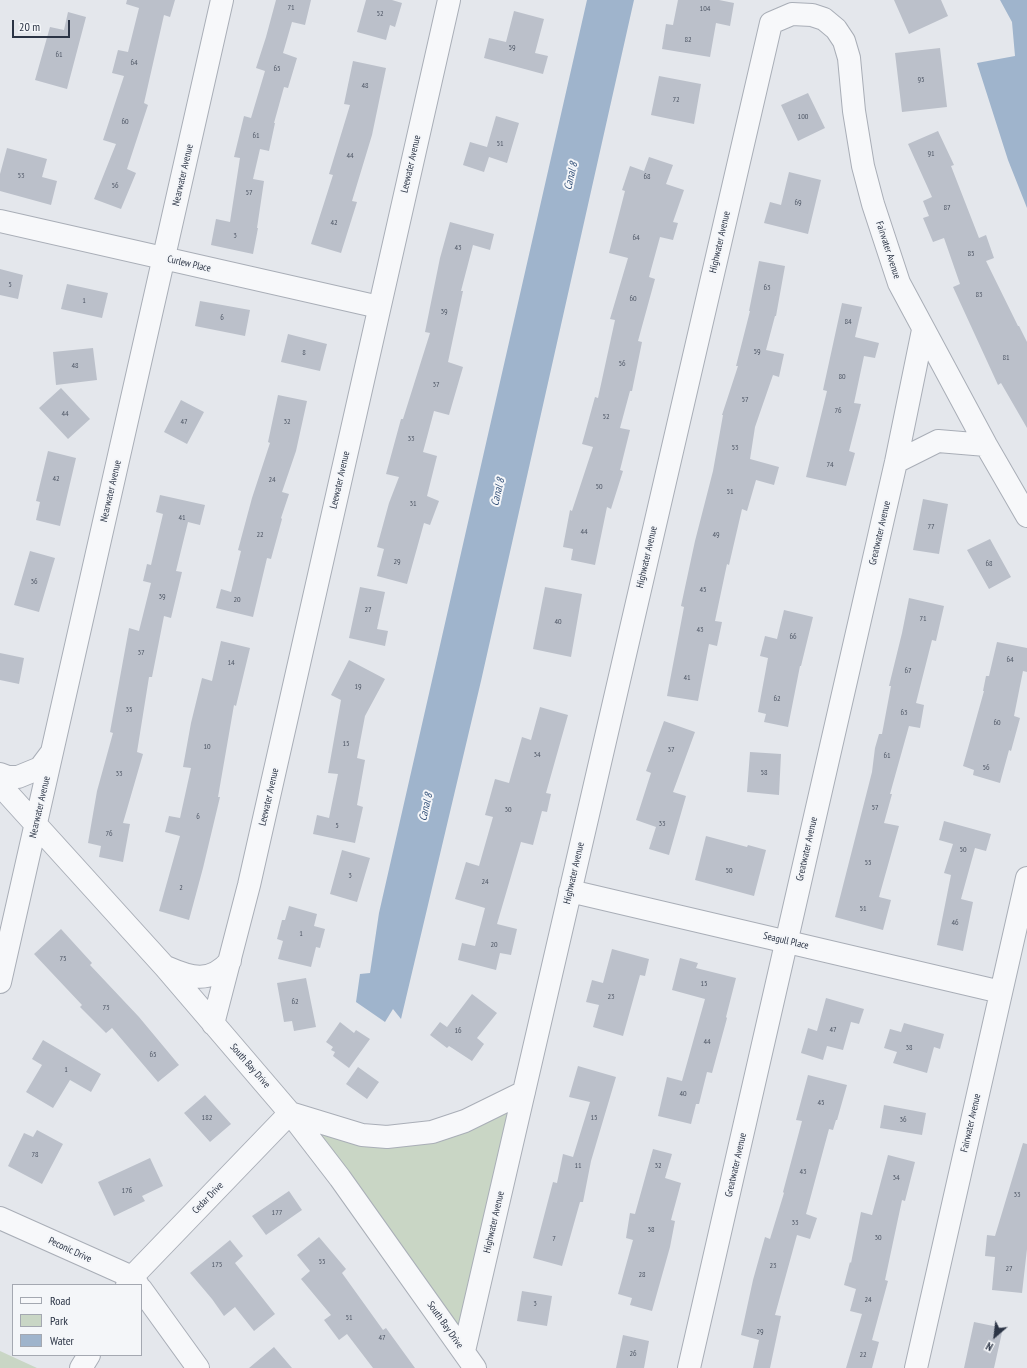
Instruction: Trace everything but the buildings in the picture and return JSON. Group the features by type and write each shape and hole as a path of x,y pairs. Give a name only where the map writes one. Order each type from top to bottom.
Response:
{"street":[{"name":"Nearwater Avenue","path":"0,982 222,0"},
{"name":"Leewater Avenue","path":"214,1024 250,878 449,0"},
{"name":"Fairwater Avenue","path":"771,22 792,14 812,15 824,19 836,29 844,42 849,58 854,111 863,166 873,204 899,283 986,445 1027,516"},
{"name":"Highwater Avenue","path":"469,1360 524,1092 771,22"},
{"name":"Curlew Place","path":"0,221 378,308"},
{"name":"Greatwater Avenue","path":"690,1368 896,462 923,330"},
{"path":"896,462 938,441 986,445"},
{"path":"0,774 8,777 18,776 40,768 52,752"},
{"name":"South Bay Drive","path":"0,784 164,967 290,1113 340,1178 469,1360"},
{"name":"Fairwater Avenue","path":"916,1368 1027,878"},
{"name":"Seagull Place","path":"570,891 1001,992"},
{"path":"164,967 185,976 207,976 222,970 230,961"},
{"path":"290,1113 362,1135 387,1137 432,1132 465,1121 524,1092"},
{"name":"Cedar Drive","path":"135,1284 290,1113"},
{"name":"Peconic Drive","path":"0,1218 135,1284"},
{"path":"142,1293 198,1368"},
{"path":"81,1368 87,1356"}],"green space":[{"path":"519,1098 462,1343 297,1118 373,1139"},
{"path":"0,1351 37,1368 0,1368"}],"water":[{"name":"Canal 8","path":"587,0 634,0 481,681 401,1019 393,1009 385,1022 356,1002 360,974 370,973 379,913"},
{"path":"1000,0 1027,0 1027,208 1008,160 977,63 1015,56 1012,22"}]}
